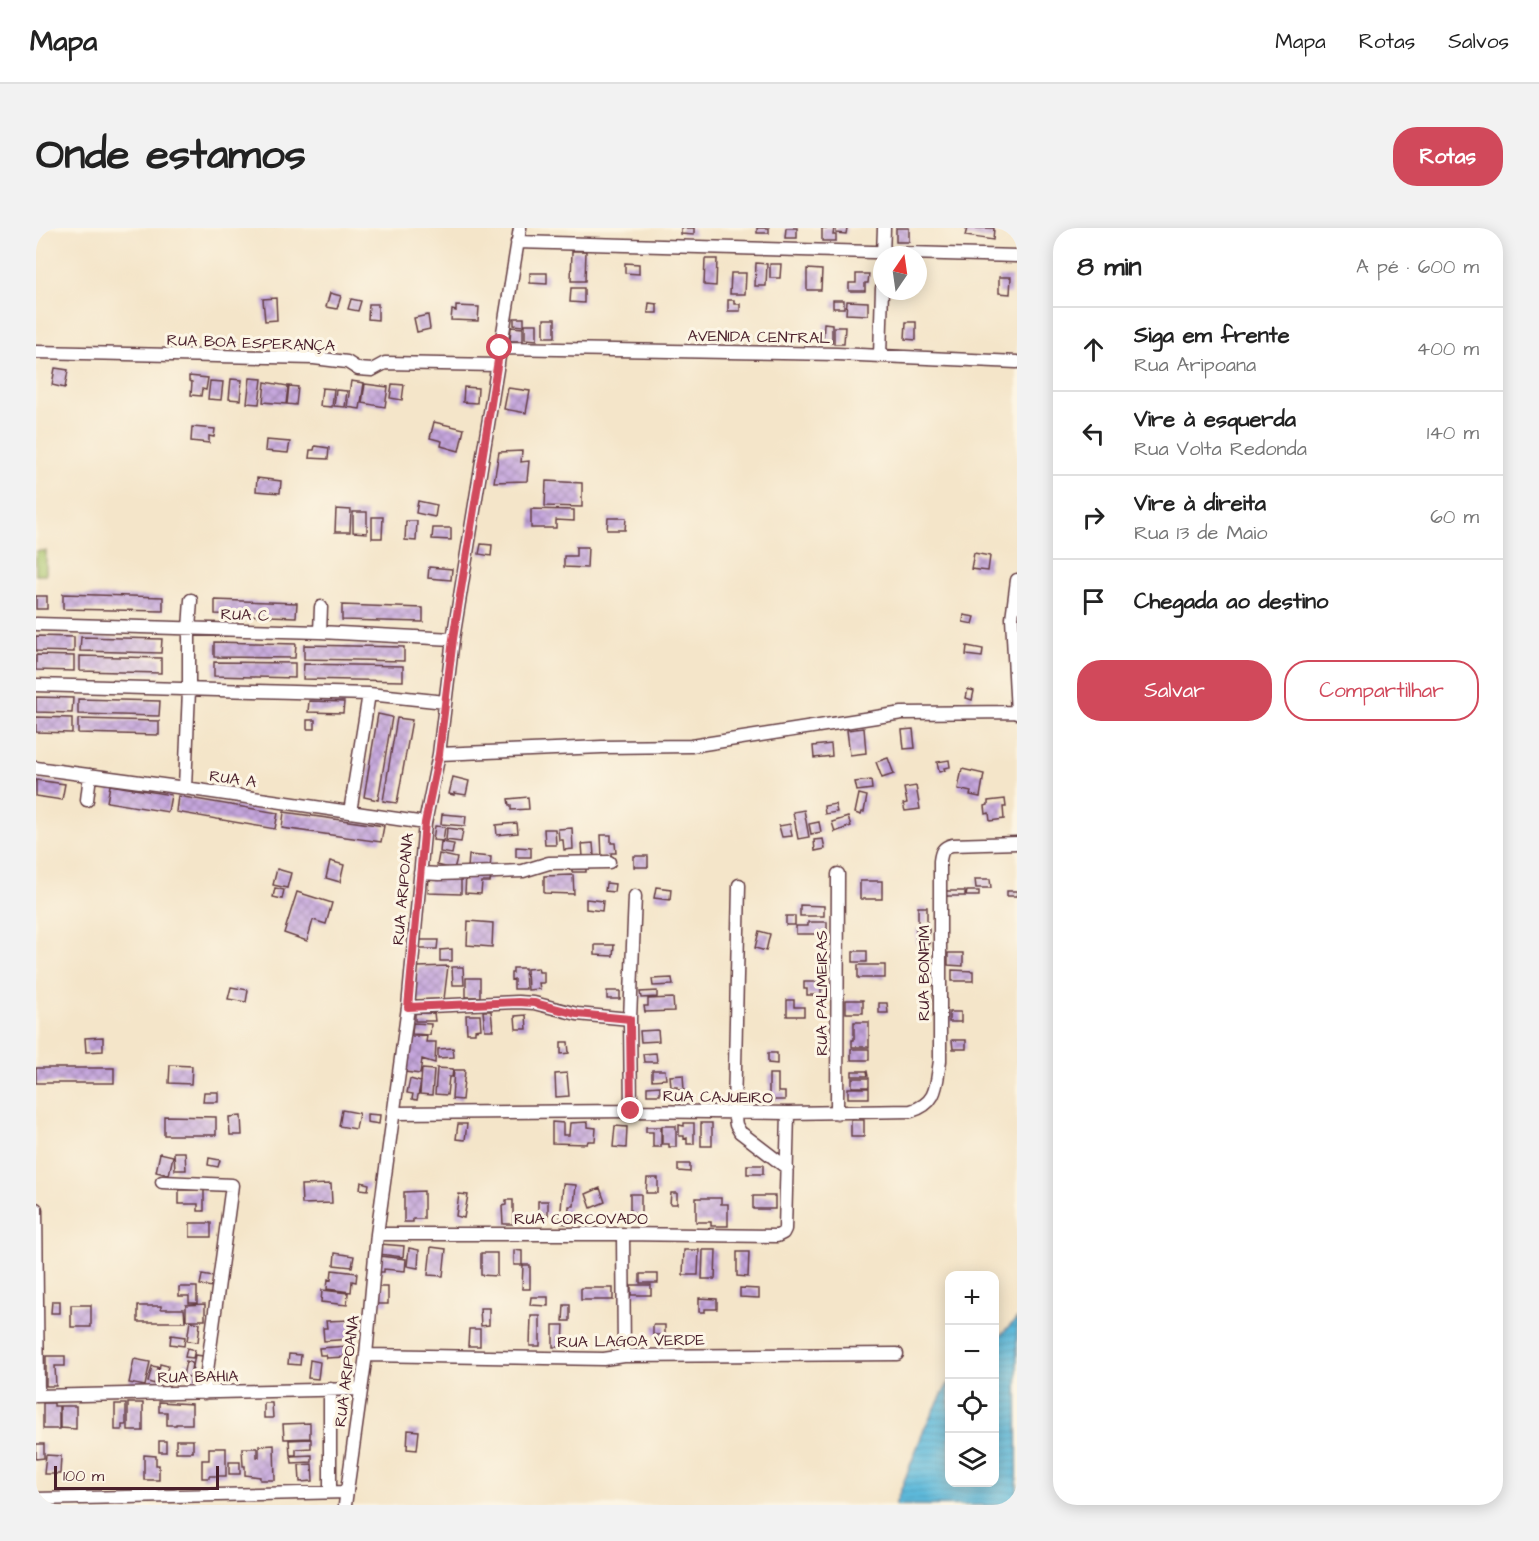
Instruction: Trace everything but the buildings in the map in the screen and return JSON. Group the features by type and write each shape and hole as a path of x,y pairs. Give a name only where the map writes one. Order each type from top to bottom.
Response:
{"street":[{"name":"RUA ARIPOANA","path":"346,1499 366,1355 377,1234 408,1007 425,823 439,754 453,639 520,228"},
{"path":"883,246 884,228"},
{"path":"517,242 873,253"},
{"path":"927,254 1017,256"},
{"path":"880,356 882,300"},
{"name":"AVENIDA CENTRAL","path":"500,348 827,354 1017,362"},
{"name":"RUA BOA ESPERANÇA","path":"36,352 314,358 347,362 358,369 372,370 385,363 498,365"},
{"path":"439,754 602,747 691,746 902,713 1017,713 1012,618 1017,580"},
{"path":"185,788 191,600"},
{"path":"320,633 321,607"},
{"name":"RUA C","path":"36,624 453,639"},
{"path":"36,685 369,694 445,702"},
{"path":"350,812 369,694"},
{"name":"RUA A","path":"36,768 425,823"},
{"path":"87,800 90,775"},
{"name":"RUA BONFIM","path":"931,1100 940,1061 940,861 942,850 952,845 1014,844"},
{"path":"420,873 523,872 549,863 609,862"},
{"name":"RUA PALMEIRAS","path":"837,1113 838,874"},
{"path":"739,885 734,1112 736,1125 740,1132 786,1168"},
{"path":"631,1111 630,1019 635,896"},
{"path":"408,1007 518,1002 534,1003 577,1014 630,1019"},
{"name":"RUA CAJUEIRO","path":"394,1113 631,1111 837,1113 911,1111 931,1100"},
{"path":"786,1168 788,1113"},
{"name":"RUA CORCOVADO","path":"377,1234 777,1236 783,1233 785,1226 786,1168"},
{"path":"162,1182 232,1185 204,1393"},
{"path":"36,1209 37,1396"},
{"path":"623,1234 624,1356"},
{"name":"RUA LAGOA VERDE","path":"366,1355 604,1359 624,1356 897,1354"},
{"path":"322,1497 330,1389"},
{"name":"RUA BAHIA","path":"37,1396 361,1389"},
{"path":"36,1499 58,1502 322,1497 346,1499"}],"green space":[{"path":"36,551 46,551 46,575 36,575"}],"water":[{"path":"1017,1319 1017,1505 895,1505 925,1427 945,1390 945,1487 999,1487 999,1336"}],"route":[{"path":"500,348 453,639 439,754 425,823 408,1007 518,1002 534,1003 577,1014 630,1019 631,1111"}]}
